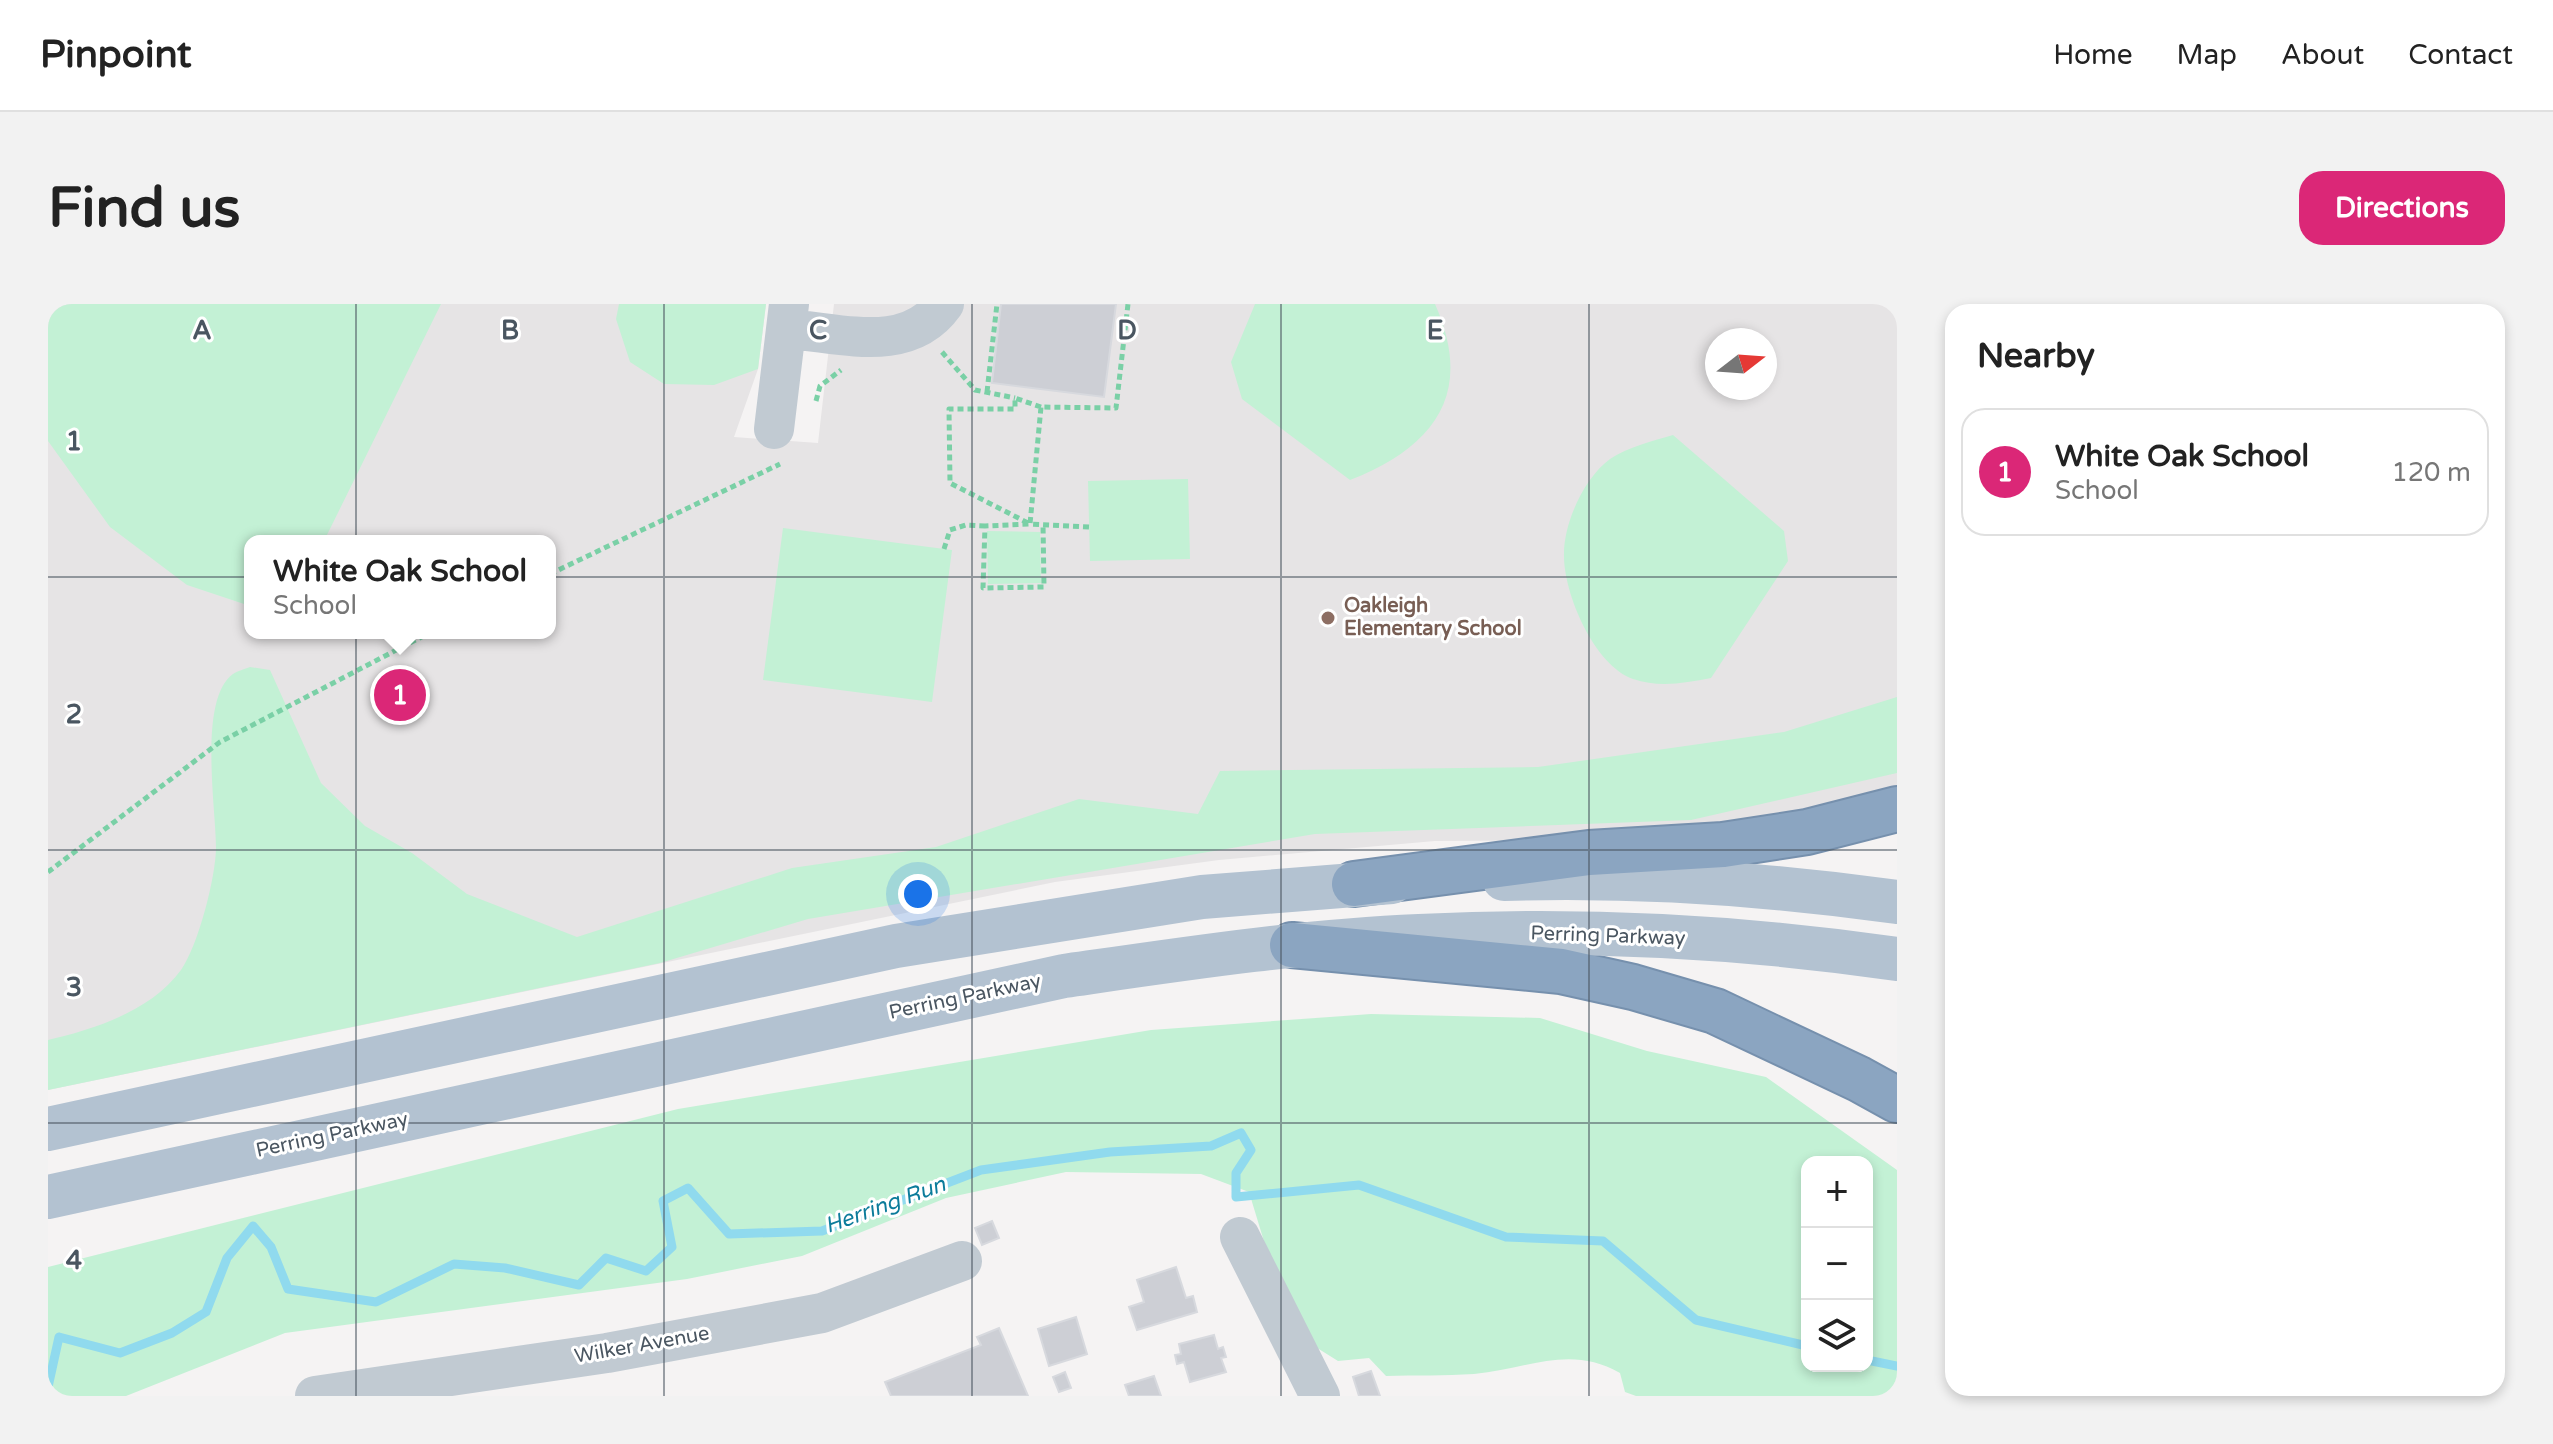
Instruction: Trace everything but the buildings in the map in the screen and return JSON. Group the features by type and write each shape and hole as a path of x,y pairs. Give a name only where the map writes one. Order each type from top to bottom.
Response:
{"highway":[{"path":"1354,884 1589,853 1723,845 1807,832 1897,809"},
{"path":"1292,945 1561,971 1633,987 1715,1011 1897,1100"}],"main road":[{"path":"48,1129 896,946 1187,899 1354,884 1539,878 1661,880 1835,893 1897,902"},
{"name":"Perring Parkway","path":"48,1197 1064,976 1292,945 1418,936 1651,934 1826,949 1897,959"}],"street":[{"path":"781,445 788,316 875,339 894,337 918,327 944,304"},
{"path":"1240,1237 1320,1396"},
{"name":"Wilker Avenue","path":"321,1396 607,1353 822,1313 962,1261"}],"path":[{"path":"987,392 997,304"},
{"path":"939,348 975,390 1041,407 1116,408 1128,304"},
{"path":"812,413 820,386 852,361"},
{"path":"1015,398 1015,409 949,409 950,483 1030,524"},
{"path":"1030,524 1041,407"},
{"path":"556,571 781,445"},
{"path":"985,526 983,588 1044,587 1043,524"},
{"path":"944,549 950,530 966,525 1089,527"},
{"path":"48,872 220,742 417,639"}],"shaded area":[{"path":"48,304 766,304 758,369 734,437 818,443 834,304 1897,304 1897,793 1805,816 1611,840 1435,841 1219,860 1055,882 48,1090"}],"green space":[{"path":"48,304 441,304 327,535 244,535 244,604 187,585 110,527 48,441"},
{"path":"619,304 766,304 758,369 714,385 664,384 630,362 616,319"},
{"path":"1255,304 1435,304 1446,336 1450,365 1448,391 1439,413 1424,434 1404,451 1350,480 1242,399 1231,362"},
{"path":"1673,435 1784,531 1788,561 1711,678 1662,684 1633,679 1619,671 1594,644 1569,589 1564,556 1571,516 1584,490 1601,467 1625,451"},
{"path":"1188,479 1190,559 1090,561 1088,481"},
{"path":"783,528 952,550 932,702 763,680"},
{"path":"987,531 1040,532 1041,583 988,584"},
{"path":"250,667 270,670 321,783 365,826 412,853 467,894 577,937 792,868 936,847 1079,799 1198,814 1220,771 1538,767 1784,732 1897,697 1897,773 1691,820 1315,834 808,919 660,963 48,1090 48,1040 103,1024 154,997 181,970 194,945 205,911 215,860 211,755 216,706 222,687 233,674"},
{"path":"1371,1014 1540,1018 1647,1051 1766,1077 1897,1170 1897,1396 1636,1396 1625,1392 1620,1373 1584,1360 1566,1359 1474,1374 1386,1376 1369,1358 1338,1361 1306,1341 1266,1248 1249,1192 1201,1174 1066,1172 946,1198 802,1256 687,1279 285,1333 126,1396 48,1396 48,1267 678,1109 1151,1030"}],"waterway":[{"name":"Herring Run","path":"48,1387 59,1337 120,1353 172,1333 206,1312 227,1258 253,1226 271,1247 288,1289 376,1302 454,1264 505,1268 579,1285 606,1258 646,1271 672,1247 663,1201 688,1188 729,1234 822,1231 981,1170 1110,1152 1211,1146 1241,1133 1251,1150 1236,1173 1236,1197 1359,1185 1506,1237 1603,1241 1696,1320 1801,1345"},
{"name":"Herring Run","path":"1873,1361 1897,1366"}],"place":[{"name":"Oakleigh Elementary School","path":"1328,618"},
{"name":"White Oak School","path":"400,695"}]}
